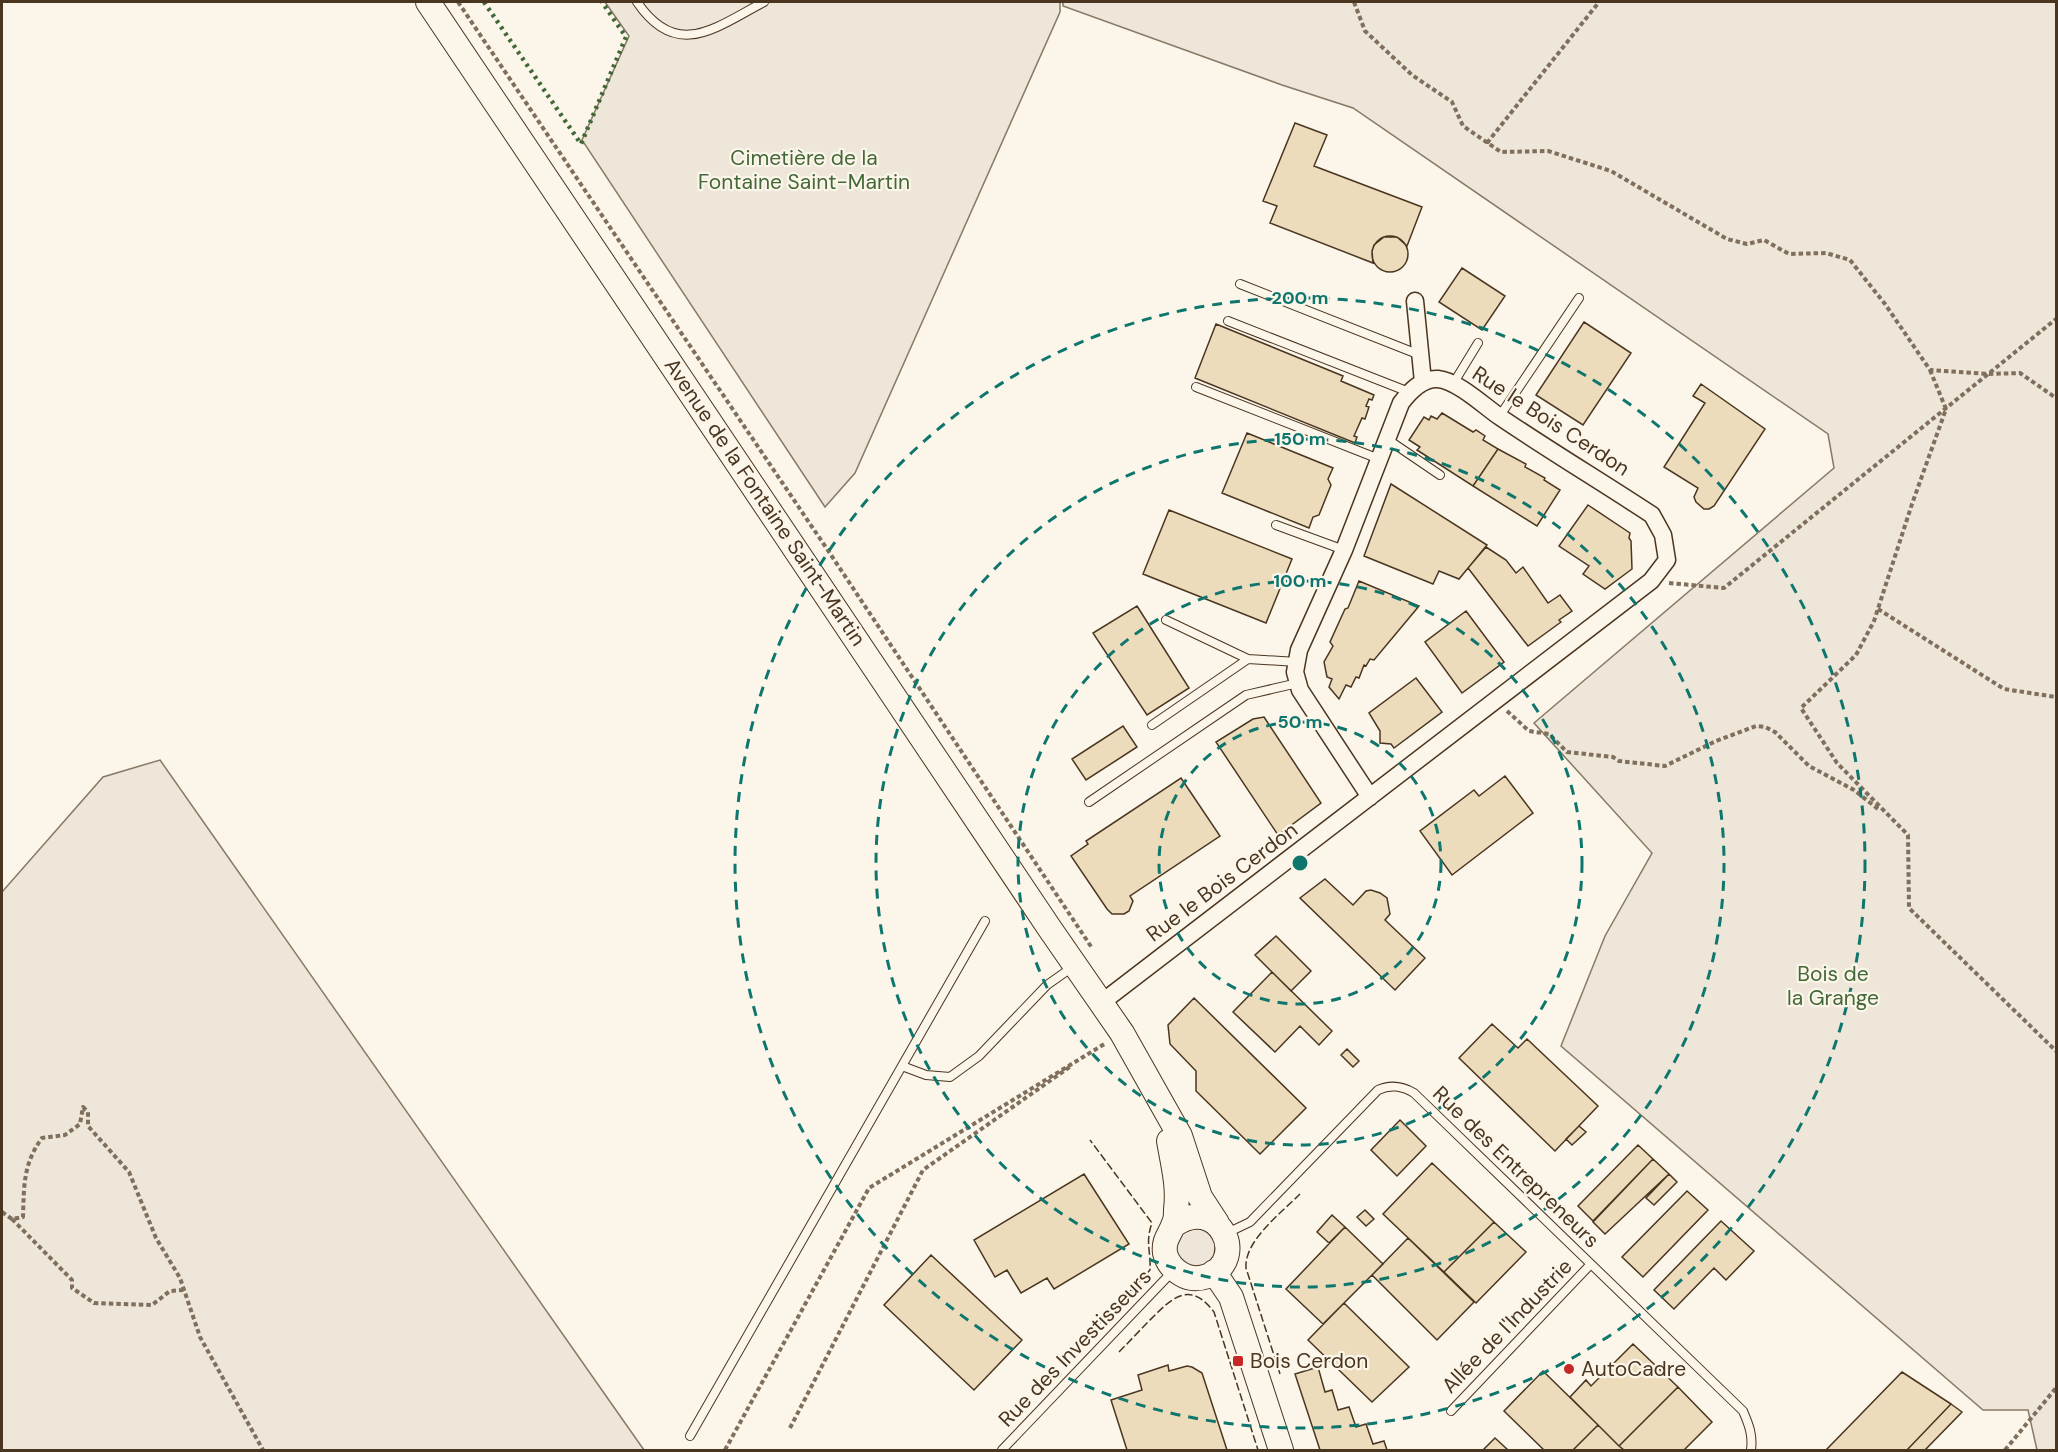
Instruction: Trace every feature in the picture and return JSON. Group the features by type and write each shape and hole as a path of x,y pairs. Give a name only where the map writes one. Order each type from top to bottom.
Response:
{"main road":[{"name":"Avenue de la Fontaine Saint-Martin","path":"428,2 1101,1003 1113,1038 1180,1136 1200,1197 1221,1229"},
{"path":"1165,1112 1177,1190 1174,1225"},
{"path":"1194,1216 1205,1217 1221,1229 1228,1245 1222,1265 1214,1272 1205,1277 1184,1276 1174,1270 1168,1262 1165,1242 1168,1233 1182,1219 1194,1216"},
{"path":"1214,1272 1231,1296 1281,1450"}],"street":[{"path":"1370,797 1300,690 1295,672 1299,650 1344,549 1401,403 1416,387 1420,355 1415,301"},
{"name":"Rue le Bois Cerdon","path":"1101,1003 1651,581 1667,560 1663,535 1652,515 1499,417 1453,384 1437,379 1416,387"}],"lane":[{"path":"637,2 653,22 661,28 679,34 700,33 714,28 764,2"},
{"path":"1240,284 1420,355"},
{"path":"1499,417 1579,297"},
{"path":"1228,321 1416,387"},
{"path":"1453,384 1478,343"},
{"path":"1196,387 1379,459"},
{"path":"1387,439 1440,475"},
{"path":"1276,525 1344,549"},
{"path":"1166,620 1248,659 1297,662"},
{"path":"1152,725 1248,659"},
{"path":"1089,802 1246,695 1298,683"},
{"path":"690,1436 985,921"},
{"path":"902,1065 926,1075 950,1077 979,1056 1047,985 1074,965"},
{"name":"Rue des Entrepreneurs","path":"1221,1229 1250,1222 1378,1090 1386,1086 1405,1088 1414,1093 1743,1411 1752,1438 1750,1450"},
{"name":"Allée de l'Industrie","path":"1451,1412 1590,1265"},
{"name":"Rue des Investisseurs","path":"1002,1450 1174,1270"}],"path":[{"path":"458,2 875,621 1092,949"},
{"path":"1354,2 1365,31 1412,75 1452,102 1463,126 1501,152 1548,151 1611,171 1726,239 1747,244 1764,240 1789,254 1827,253 1850,260 1885,304 1930,370 1946,409 1878,609 1856,655 1801,708 1837,763 1888,817"},
{"path":"1487,143 1599,2"},
{"path":"1651,581 1724,588 2056,319"},
{"path":"1930,370 2020,374 2056,398"},
{"path":"1878,609 2004,689 2056,697"},
{"path":"1497,701 1529,731 1549,734 1567,753 1613,757 1619,761 1642,764 1665,766 1716,741 1756,726 1775,732 1809,766 1854,790 1908,835 1909,908 2056,1051"},
{"path":"790,1428 922,1170 1113,1038"},
{"path":"725,1450 869,1188 1113,1038"},
{"path":"12,1219 23,1217 27,1164 36,1146 42,1138 65,1135 80,1124 83,1107 88,1112 88,1126 129,1172 156,1238 180,1278 200,1337 263,1450"},
{"path":"2,1212 12,1219 72,1280 72,1288 94,1303 152,1305 170,1291 184,1290"},
{"path":"2005,1450 2056,1388"}],"green space":[{"name":"Cimetière de la Fontaine Saint-Martin","path":"605,2 1060,2 1060,12 855,473 825,507 582,140 629,36"},
{"name":"Bois de la Grange","path":"1063,2 2056,2 2056,1450 2037,1450 2028,1410 1983,1410 1561,1046 1605,936 1652,853 1534,723 1834,468 1828,434 1353,108 1282,85 1063,6"},
{"path":"160,760 644,1450 2,1450 2,892 103,777"},
{"path":"1190,1224 1216,1235 1214,1258 1201,1267 1185,1265 1175,1254 1174,1238"}],"building":[{"path":"1295,123 1327,135 1314,166 1422,207 1407,246 1397,237 1384,237 1374,245 1373,263 1270,223 1277,206 1263,201"},
{"path":"1390,236 1403,241 1408,254 1403,267 1390,272 1377,267 1372,254 1377,241"},
{"path":"1462,268 1505,296 1482,330 1439,302"},
{"path":"1584,322 1631,353 1583,425 1536,395"},
{"path":"1216,324 1343,376 1341,381 1374,395 1372,400 1369,399 1365,419 1362,418 1354,436 1357,437 1355,443 1195,378"},
{"path":"1701,384 1765,429 1714,506 1709,509 1704,509 1696,502 1694,497 1698,488 1664,467 1705,403 1693,396"},
{"path":"1442,413 1473,432 1476,430 1485,436 1483,440 1498,449 1473,486 1417,450 1420,447 1409,440 1424,417 1429,420 1431,416 1437,419"},
{"path":"1247,433 1333,468 1328,479 1331,485 1319,515 1313,517 1309,528 1222,493"},
{"path":"1498,449 1526,464 1525,467 1560,490 1537,526 1473,486"},
{"path":"1391,484 1487,545 1459,579 1439,571 1433,584 1364,556"},
{"path":"1588,505 1630,533 1632,569 1605,589 1583,574 1589,566 1559,546"},
{"path":"1169,510 1292,559 1266,623 1143,574"},
{"path":"1486,547 1506,560 1516,573 1523,567 1548,603 1560,595 1572,611 1528,646 1468,568"},
{"path":"1359,581 1419,606 1374,660 1370,659 1366,666 1364,665 1359,678 1356,677 1351,687 1346,685 1339,699 1329,687 1332,679 1327,677 1324,662 1333,646 1330,642"},
{"path":"1137,606 1189,688 1147,715 1093,633"},
{"path":"1466,611 1504,662 1462,693 1425,642"},
{"path":"1416,678 1442,712 1394,748 1391,744 1380,743 1380,731 1369,713"},
{"path":"1264,717 1321,803 1278,835 1216,742 1253,719"},
{"path":"1123,726 1137,747 1086,780 1072,759"},
{"path":"1505,776 1533,813 1452,875 1420,831 1474,790 1479,796"},
{"path":"1181,778 1220,836 1130,896 1133,901 1129,911 1124,914 1112,914 1071,856 1088,844 1086,841"},
{"path":"1325,879 1353,905 1366,891 1380,893 1387,898 1390,914 1385,920 1425,958 1395,990 1300,898"},
{"path":"1276,936 1311,971 1291,991 1255,955"},
{"path":"1272,972 1332,1031 1319,1045 1300,1026 1275,1052 1233,1012"},
{"path":"1194,998 1306,1108 1260,1154 1196,1091 1196,1071 1170,1044 1168,1025"},
{"path":"1492,1024 1518,1048 1527,1039 1598,1106 1555,1151 1459,1058"},
{"path":"1347,1049 1359,1061 1353,1067 1341,1055"},
{"path":"1400,1120 1426,1146 1397,1176 1371,1150"},
{"path":"1579,1126 1586,1132 1572,1145 1566,1139"},
{"path":"1638,1145 1653,1159 1593,1221 1578,1206"},
{"path":"1653,1159 1669,1174 1605,1234 1593,1222"},
{"path":"1432,1163 1494,1222 1444,1272 1383,1214"},
{"path":"1084,1174 1129,1244 1054,1289 1047,1278 1021,1293 1007,1270 995,1277 974,1240"},
{"path":"1669,1174 1677,1182 1654,1205 1646,1198"},
{"path":"1687,1191 1708,1210 1643,1277 1622,1257"},
{"path":"1365,1210 1374,1219 1366,1226 1357,1217"},
{"path":"1332,1215 1345,1227 1329,1243 1317,1232"},
{"path":"1721,1221 1754,1251 1726,1280 1714,1268 1674,1309 1654,1290"},
{"path":"1494,1222 1526,1252 1476,1303 1444,1272"},
{"path":"1345,1227 1383,1264 1323,1324 1286,1289"},
{"path":"1408,1238 1474,1302 1437,1340 1372,1275"},
{"path":"931,1255 1022,1340 974,1390 884,1305"},
{"path":"1344,1303 1409,1367 1372,1402 1308,1340"},
{"path":"1633,1344 1678,1387 1619,1446 1570,1397 1586,1380 1591,1386"},
{"path":"1168,1365 1169,1371 1187,1366 1202,1373 1227,1450 1127,1450 1111,1400 1142,1390 1138,1375"},
{"path":"1318,1367 1325,1392 1332,1390 1338,1410 1349,1407 1356,1427 1366,1424 1373,1444 1384,1441 1387,1450 1320,1450 1295,1374"},
{"path":"1543,1371 1598,1425 1573,1450 1544,1450 1504,1411"},
{"path":"1902,1372 1951,1404 1907,1450 1826,1450"},
{"path":"1678,1387 1712,1422 1684,1450 1624,1450 1619,1446"},
{"path":"1951,1404 1962,1412 1925,1450 1907,1450"},
{"path":"1598,1425 1619,1446 1624,1450 1573,1450"},
{"path":"1495,1438 1508,1450 1483,1450"}],"hedge":[{"path":"484,2 581,144 626,37 602,2"}],"fence":[{"path":"1085,1339 1150,1270 1149,1241 1152,1223 1090,1140"},
{"path":"1280,1374 1246,1268 1247,1258 1265,1228 1300,1194"},
{"path":"1119,1352 1173,1300 1188,1295 1196,1296 1205,1302 1214,1312 1258,1450"}],"place":[{"name":"Bois Cerdon","path":"1238,1361"},
{"name":"AutoCadre","path":"1569,1369"}]}
